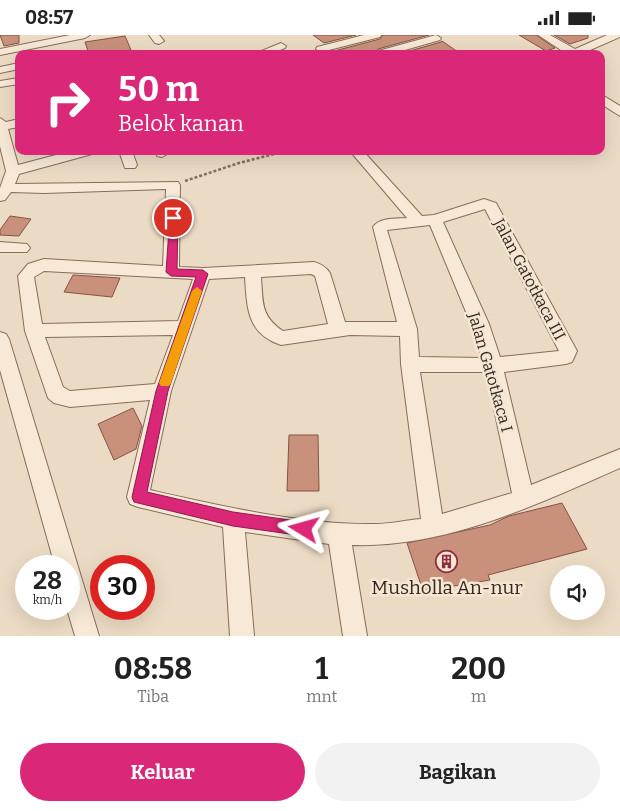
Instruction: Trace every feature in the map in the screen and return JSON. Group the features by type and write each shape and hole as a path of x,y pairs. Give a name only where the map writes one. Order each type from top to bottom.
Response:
{"street":[{"path":"24,35 30,45"},
{"path":"0,52 81,35"},
{"path":"321,49 360,37 376,35"},
{"path":"543,35 568,50"},
{"path":"580,50 611,36"},
{"path":"360,37 379,50"},
{"path":"394,50 436,38"},
{"path":"270,50 281,46"},
{"path":"0,70 15,67"},
{"path":"0,85 15,82"},
{"path":"605,101 620,112"},
{"path":"3,193 13,171 1,124 15,123"},
{"path":"13,171 72,155"},
{"path":"126,155 130,165"},
{"name":"Jalan Gatotkaca I","path":"359,155 427,221 480,324 493,365 524,499"},
{"path":"3,193 44,189 172,185 171,272"},
{"name":"Jalan Gatotkaca III","path":"431,522 410,365 408,329 380,227 388,224 427,221 484,204 493,208 568,351 566,357 539,363 493,365"},
{"path":"0,247 22,248"},
{"path":"162,391 70,399 61,397 55,392 34,331 26,277 34,268 44,265 203,274 314,268 322,273 338,329"},
{"path":"252,270 256,310 260,323 281,338 350,327 408,329"},
{"path":"203,274 162,391 138,497 233,519 339,534 377,535 524,499 620,457"},
{"path":"34,331 184,328"},
{"path":"0,339 6,376 63,555"},
{"path":"410,365 493,365"},
{"path":"233,519 242,636"},
{"path":"339,534 356,636"},
{"path":"80,611 87,636"}],"path":[{"path":"172,185 270,155"}],"building":[{"path":"0,35 19,35 19,43 4,46"},
{"path":"313,35 356,35 324,43"},
{"path":"383,35 429,35 377,50 338,50 380,39"},
{"path":"519,35 536,35 555,48 544,50"},
{"path":"554,35 588,35 588,38 570,44"},
{"path":"125,36 131,50 88,50 85,42"},
{"path":"441,42 455,50 413,50"},
{"path":"10,216 31,219 19,236 0,235 0,230"},
{"path":"73,275 120,278 112,297 64,292"},
{"path":"133,408 142,426 136,449 114,460 98,424"},
{"path":"289,435 318,435 319,491 287,491"},
{"path":"562,503 587,549 488,575 490,580 423,591 407,543 490,525 509,516"}],"slow traffic":[{"path":"165,383 197,291"}],"place":[{"name":"Musholla An-nur","path":"447,561"}],"route":[{"path":"173,218 171,272 203,274 162,391 138,497 233,519 304,529"}]}
